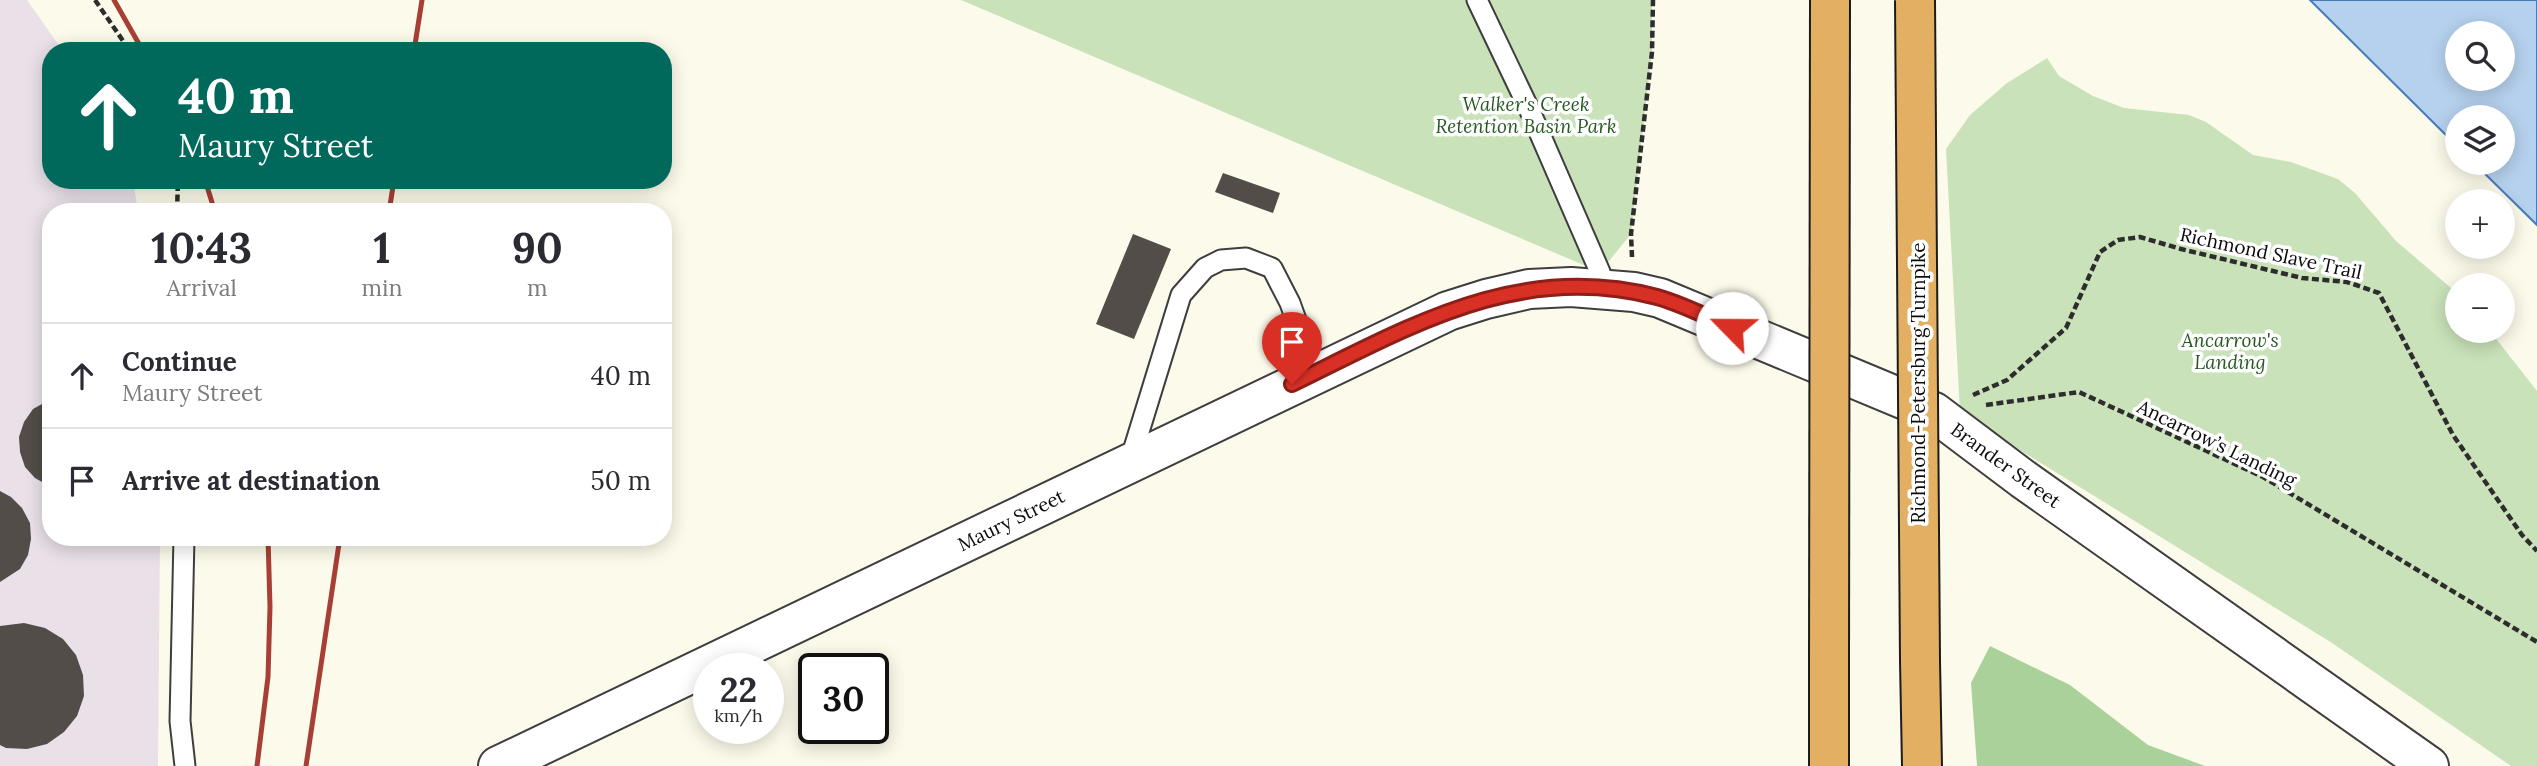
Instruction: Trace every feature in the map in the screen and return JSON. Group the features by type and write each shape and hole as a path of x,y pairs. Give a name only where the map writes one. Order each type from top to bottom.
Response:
{"highway":[{"path":"1829,766 1830,0"},
{"name":"Richmond-Petersburg Turnpike","path":"1914,0 1922,766"}],"street":[{"name":"Brander Street","path":"1529,289 1619,290 1660,298 1934,412 2023,479 2429,766"},
{"name":"Maury Street","path":"498,766 1448,311 1529,289"}],"lane":[{"path":"1477,0 1530,111 1600,272 1619,290"},
{"path":"1129,463 1181,295 1205,268 1221,260 1246,258 1272,268 1290,303 1315,373"},
{"path":"184,546 180,721 185,766"}],"path":[{"path":"95,0 124,42"},
{"path":"1619,290 1631,233 1652,52 1653,0"},
{"name":"Richmond Slave Trail","path":"1934,412 2007,380 2066,328 2099,252 2118,240 2140,237 2302,278 2347,282 2379,293 2453,435 2522,535 2537,551"},
{"name":"Ancarrow’s Landing","path":"1934,412 2078,392 2263,477 2537,642"}],"shaded area":[{"path":"0,0 27,0 57,42 42,42 42,189 134,189 137,203 42,203 42,546 160,546 158,766 0,766"}],"green space":[{"name":"Walker's Creek Retention Basin Park","path":"961,0 1652,0 1652,52 1631,234 1600,272"},
{"name":"Ancarrow's Landing","path":"2047,58 2059,76 2093,96 2124,108 2189,115 2206,122 2253,155 2291,162 2338,179 2355,193 2396,241 2445,283 2445,343 2499,343 2537,391 2537,766 2511,766 2332,643 1960,413 1946,149 1970,115 2007,83"},
{"path":"1990,646 2070,685 2148,745 2205,766 1977,766 1971,683"}],"water":[{"path":"2310,0 2537,0 2537,225 2515,203 2515,189 2500,189 2486,175 2515,175 2515,105 2445,105 2445,134"}],"building":[{"path":"1223,173 1280,193 1273,213 1215,192"},
{"path":"1133,234 1171,249 1134,339 1096,324"},
{"path":"42,404 42,482 25,467 20,452 19,437 24,422 33,409"},
{"path":"0,491 22,508 30,523 31,539 28,555 20,569 0,582"},
{"path":"24,623 45,628 63,639 76,655 83,675 84,696 77,716 64,732 47,744 27,749 6,748 0,745 0,626"}],"railway":[{"path":"114,0 138,42"},
{"path":"415,42 422,0"},
{"path":"208,189 212,203"},
{"path":"390,203 393,189"},
{"path":"257,766 268,677 268,546"},
{"path":"306,766 339,546"}],"route":[{"path":"1292,384 1448,311 1529,289 1571,287 1634,292 1660,298 1732,328"}]}
